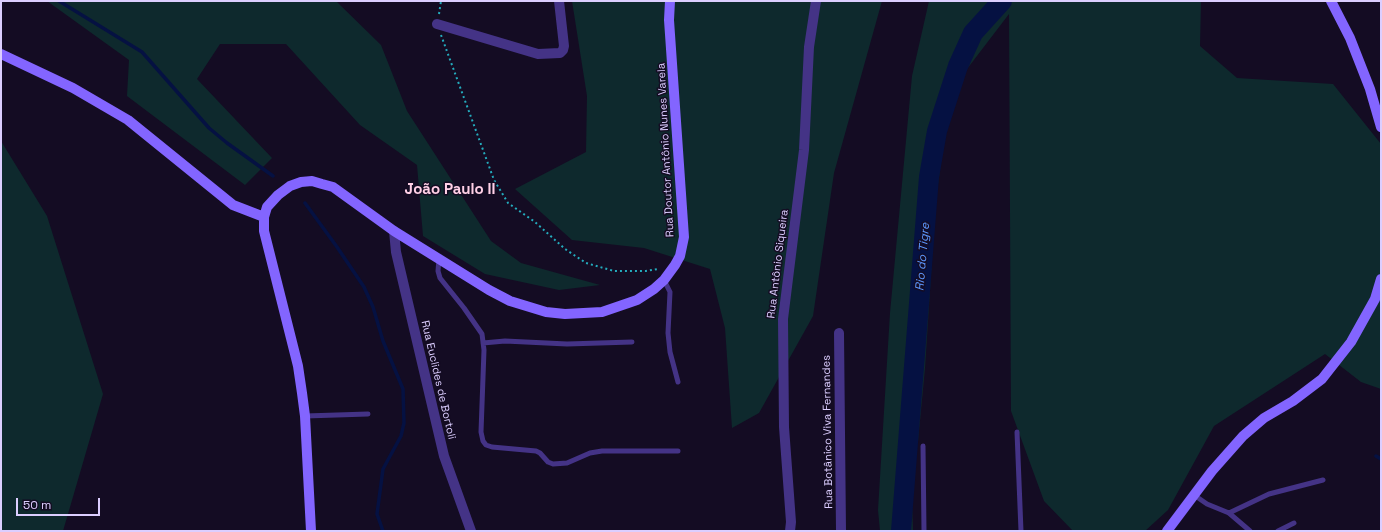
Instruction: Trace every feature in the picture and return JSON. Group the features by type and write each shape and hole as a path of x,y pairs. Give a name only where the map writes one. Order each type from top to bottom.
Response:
{"street":[{"path":"437,24 538,54 560,53 564,46 559,1"},
{"name":"Rua Doutor Antônio Nunes Varela","path":"264,217 267,207 278,195 290,186 302,182 312,181 333,187 394,231 489,290 510,301 553,313 582,314 602,312 637,300 654,289 664,280 680,256 684,237 670,1"},
{"name":"Rua Antônio Siqueira","path":"790,531 792,522 784,427 783,319 804,150 809,47 816,1"},
{"path":"1331,1 1350,38 1370,89 1381,127"},
{"path":"1,54 73,88 128,120 232,204 264,217 264,231 298,366 305,416 311,531"},
{"name":"Rua Euclides de Bortoli","path":"394,231 396,252 444,456 471,531"},
{"path":"1167,531 1212,472 1243,436 1264,418 1293,401 1322,379 1351,342 1375,298 1381,279"},
{"name":"Rua Botânico Viva Fernandes","path":"839,333 841,531"}],"lane":[{"path":"439,259 438,271 440,278 482,334 484,350 480,432 486,445 492,447 536,451 540,453 548,462 553,464 567,463 590,453 678,451"},
{"path":"664,280 670,292 668,333 670,352 678,382"},
{"path":"483,344 505,341 567,344 632,342"},
{"path":"305,416 368,414"},
{"path":"1017,432 1021,531"},
{"path":"923,446 924,531"},
{"path":"1229,513 1270,494 1323,480"},
{"path":"1194,495 1207,504 1229,513 1250,531"},
{"path":"1278,531 1294,523"}],"path":[{"path":"440,1 437,24 494,180 508,203 535,222 564,249 586,263 614,271 646,271 675,265"}],"green space":[{"path":"47,1 336,1 381,45 407,111 491,241 521,263 600,285 559,290 485,274 423,236 417,165 360,125 286,44 220,44 197,79 272,158 245,185 127,96 129,60"},
{"path":"572,1 882,1 834,173 813,316 759,413 732,428 725,328 710,269 644,248 572,240 515,189 586,152 587,96"},
{"path":"929,1 1201,1 1200,46 1237,78 1333,84 1381,144 1381,389 1361,382 1325,354 1214,426 1168,510 1145,531 1073,531 1044,501 1011,411 1009,14 967,69 946,127 936,199 925,368 918,442 913,451 908,492 912,499 913,531 880,531 878,510 890,313 912,76"},
{"path":"1,141 47,216 103,394 63,531 1,531"}],"waterway":[{"path":"59,1 142,52 209,128 273,176"},
{"name":"Rio do Tigre","path":"901,531 929,177 937,131 958,66 973,33 1002,1"},
{"path":"305,203 364,287 373,307 383,341 403,389 404,423 401,436 383,469 377,514 383,531"},
{"path":"1376,456 1381,459"}],"district":[{"name":"João Paulo II","path":"450,190"}]}
